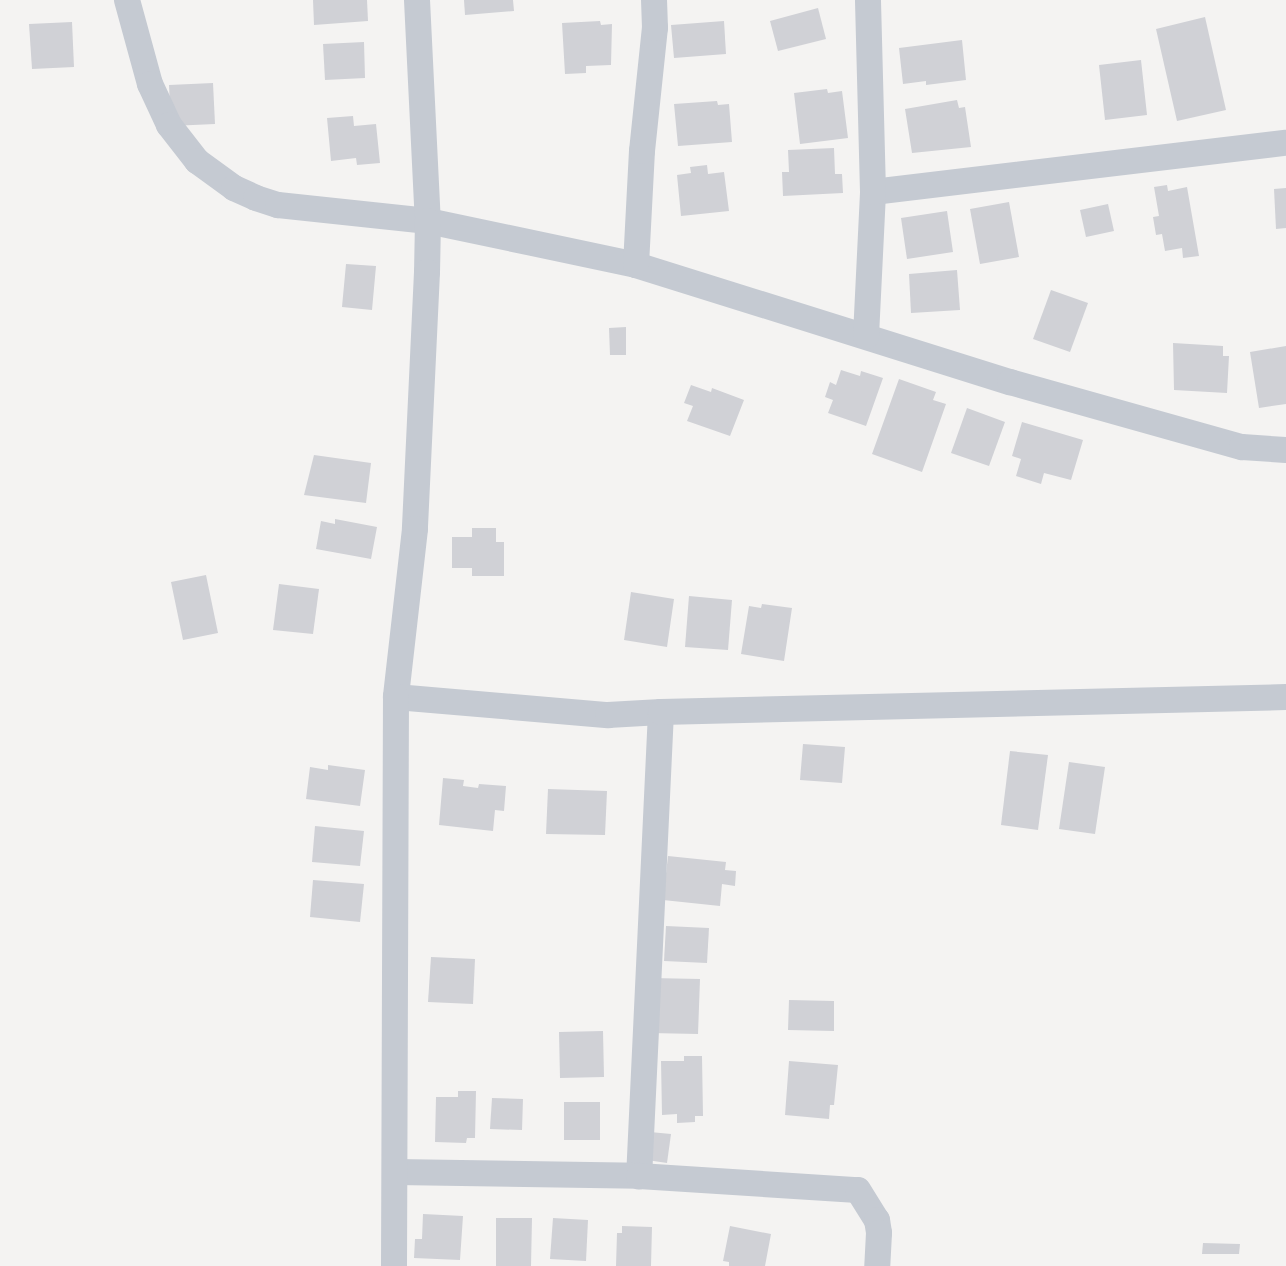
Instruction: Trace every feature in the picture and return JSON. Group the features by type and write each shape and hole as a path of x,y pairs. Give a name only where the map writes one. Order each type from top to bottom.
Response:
{"street":[{"path":"127,0 158,106 182,144 215,176 256,198 278,205 428,220 636,265 1010,382 1242,447 1286,450"},
{"path":"394,1266 396,697 415,529 428,220 417,0"},
{"path":"636,265 642,152 656,28 654,0"},
{"path":"866,336 873,192 867,0"},
{"path":"873,192 1286,143"},
{"path":"396,697 608,715 1286,697"},
{"path":"639,1176 661,712"},
{"path":"396,1172 639,1176 858,1190 877,1220 877,1266"}],"building":[{"path":"313,0 367,0 368,21 314,25"},
{"path":"464,0 513,0 514,11 465,15"},
{"path":"818,8 826,39 778,51 770,21"},
{"path":"1205,17 1226,110 1177,121 1156,29"},
{"path":"600,21 601,25 612,24 611,65 586,66 586,73 565,74 562,23"},
{"path":"724,21 726,54 674,58 671,25"},
{"path":"72,22 74,67 32,69 29,24"},
{"path":"962,40 966,80 926,85 926,81 903,84 899,48"},
{"path":"364,42 365,78 325,80 323,44"},
{"path":"1141,60 1147,115 1105,120 1099,65"},
{"path":"213,83 215,124 171,126 169,85"},
{"path":"827,89 828,93 842,91 848,138 800,144 794,93"},
{"path":"957,100 959,108 965,107 971,147 912,153 905,109"},
{"path":"717,101 718,105 729,104 732,142 678,146 674,104"},
{"path":"353,116 354,126 376,124 380,163 357,165 356,158 331,161 327,118"},
{"path":"834,148 835,174 842,174 843,193 783,196 782,172 789,172 788,150"},
{"path":"707,165 708,174 724,172 729,211 681,216 677,175 691,173 690,167"},
{"path":"1167,185 1168,191 1187,187 1199,256 1183,258 1182,248 1165,251 1162,234 1156,235 1153,217 1159,216 1154,187"},
{"path":"1286,188 1286,228 1276,229 1274,189"},
{"path":"1009,202 1019,257 980,264 970,209"},
{"path":"1108,204 1114,231 1086,237 1080,210"},
{"path":"947,211 953,252 907,259 901,218"},
{"path":"346,264 376,266 372,310 342,307"},
{"path":"957,270 960,310 911,313 909,274"},
{"path":"1051,290 1088,303 1070,352 1033,339"},
{"path":"626,327 626,355 610,355 609,328"},
{"path":"1173,343 1223,346 1223,356 1229,356 1227,393 1174,390"},
{"path":"1286,346 1286,404 1259,408 1250,352"},
{"path":"841,370 860,376 861,371 883,378 866,426 828,413 833,400 825,397 830,382 836,385"},
{"path":"899,379 936,392 933,400 946,404 922,472 872,454"},
{"path":"691,385 711,392 712,388 744,400 730,436 687,421 693,406 684,403"},
{"path":"967,408 1005,422 989,466 951,453"},
{"path":"1022,422 1083,440 1071,480 1044,473 1041,484 1016,476 1021,459 1012,456"},
{"path":"314,455 371,463 366,503 304,495"},
{"path":"335,519 377,527 371,559 316,549 321,521 335,524"},
{"path":"472,528 496,528 496,542 504,542 504,576 472,576 472,568 452,568 452,537 472,537"},
{"path":"206,575 218,633 183,640 171,582"},
{"path":"279,584 319,589 313,634 273,630"},
{"path":"631,592 674,599 667,647 624,640"},
{"path":"689,596 732,600 728,650 685,647"},
{"path":"762,604 792,608 784,661 741,654 749,606 761,608"},
{"path":"803,744 845,747 842,783 800,780"},
{"path":"1010,751 1048,755 1038,830 1001,825"},
{"path":"1069,762 1105,767 1095,834 1059,829"},
{"path":"328,765 365,770 360,806 306,799 310,767 328,770"},
{"path":"443,778 464,780 463,786 478,788 479,784 506,786 504,811 495,810 493,831 439,825"},
{"path":"548,789 607,791 605,835 546,834"},
{"path":"315,826 364,831 360,866 312,862"},
{"path":"668,856 726,862 725,870 736,871 735,886 722,884 720,906 663,900"},
{"path":"313,880 364,884 360,922 310,917"},
{"path":"666,926 709,928 707,963 664,961"},
{"path":"431,957 475,959 473,1004 428,1002"},
{"path":"651,978 700,979 698,1034 650,1033"},
{"path":"789,1000 834,1001 834,1031 788,1030"},
{"path":"603,1031 604,1077 560,1078 559,1032"},
{"path":"684,1056 702,1056 703,1116 695,1116 695,1122 677,1123 677,1114 662,1115 661,1061 684,1061"},
{"path":"789,1061 838,1065 834,1105 830,1105 829,1119 785,1115"},
{"path":"458,1091 476,1091 475,1138 467,1138 466,1143 435,1142 436,1097 458,1097"},
{"path":"492,1098 523,1099 522,1130 490,1129"},
{"path":"564,1102 600,1102 600,1140 564,1140"},
{"path":"650,1132 671,1134 667,1163 647,1160"},
{"path":"423,1214 463,1216 460,1260 414,1258 415,1239 422,1239"},
{"path":"496,1218 532,1218 531,1266 496,1266"},
{"path":"553,1218 588,1220 586,1261 550,1259"},
{"path":"622,1226 652,1227 651,1266 616,1266 617,1233 622,1233"},
{"path":"730,1226 771,1234 765,1266 729,1266 729,1262 723,1261"},
{"path":"1203,1243 1240,1244 1239,1254 1202,1254"}]}
